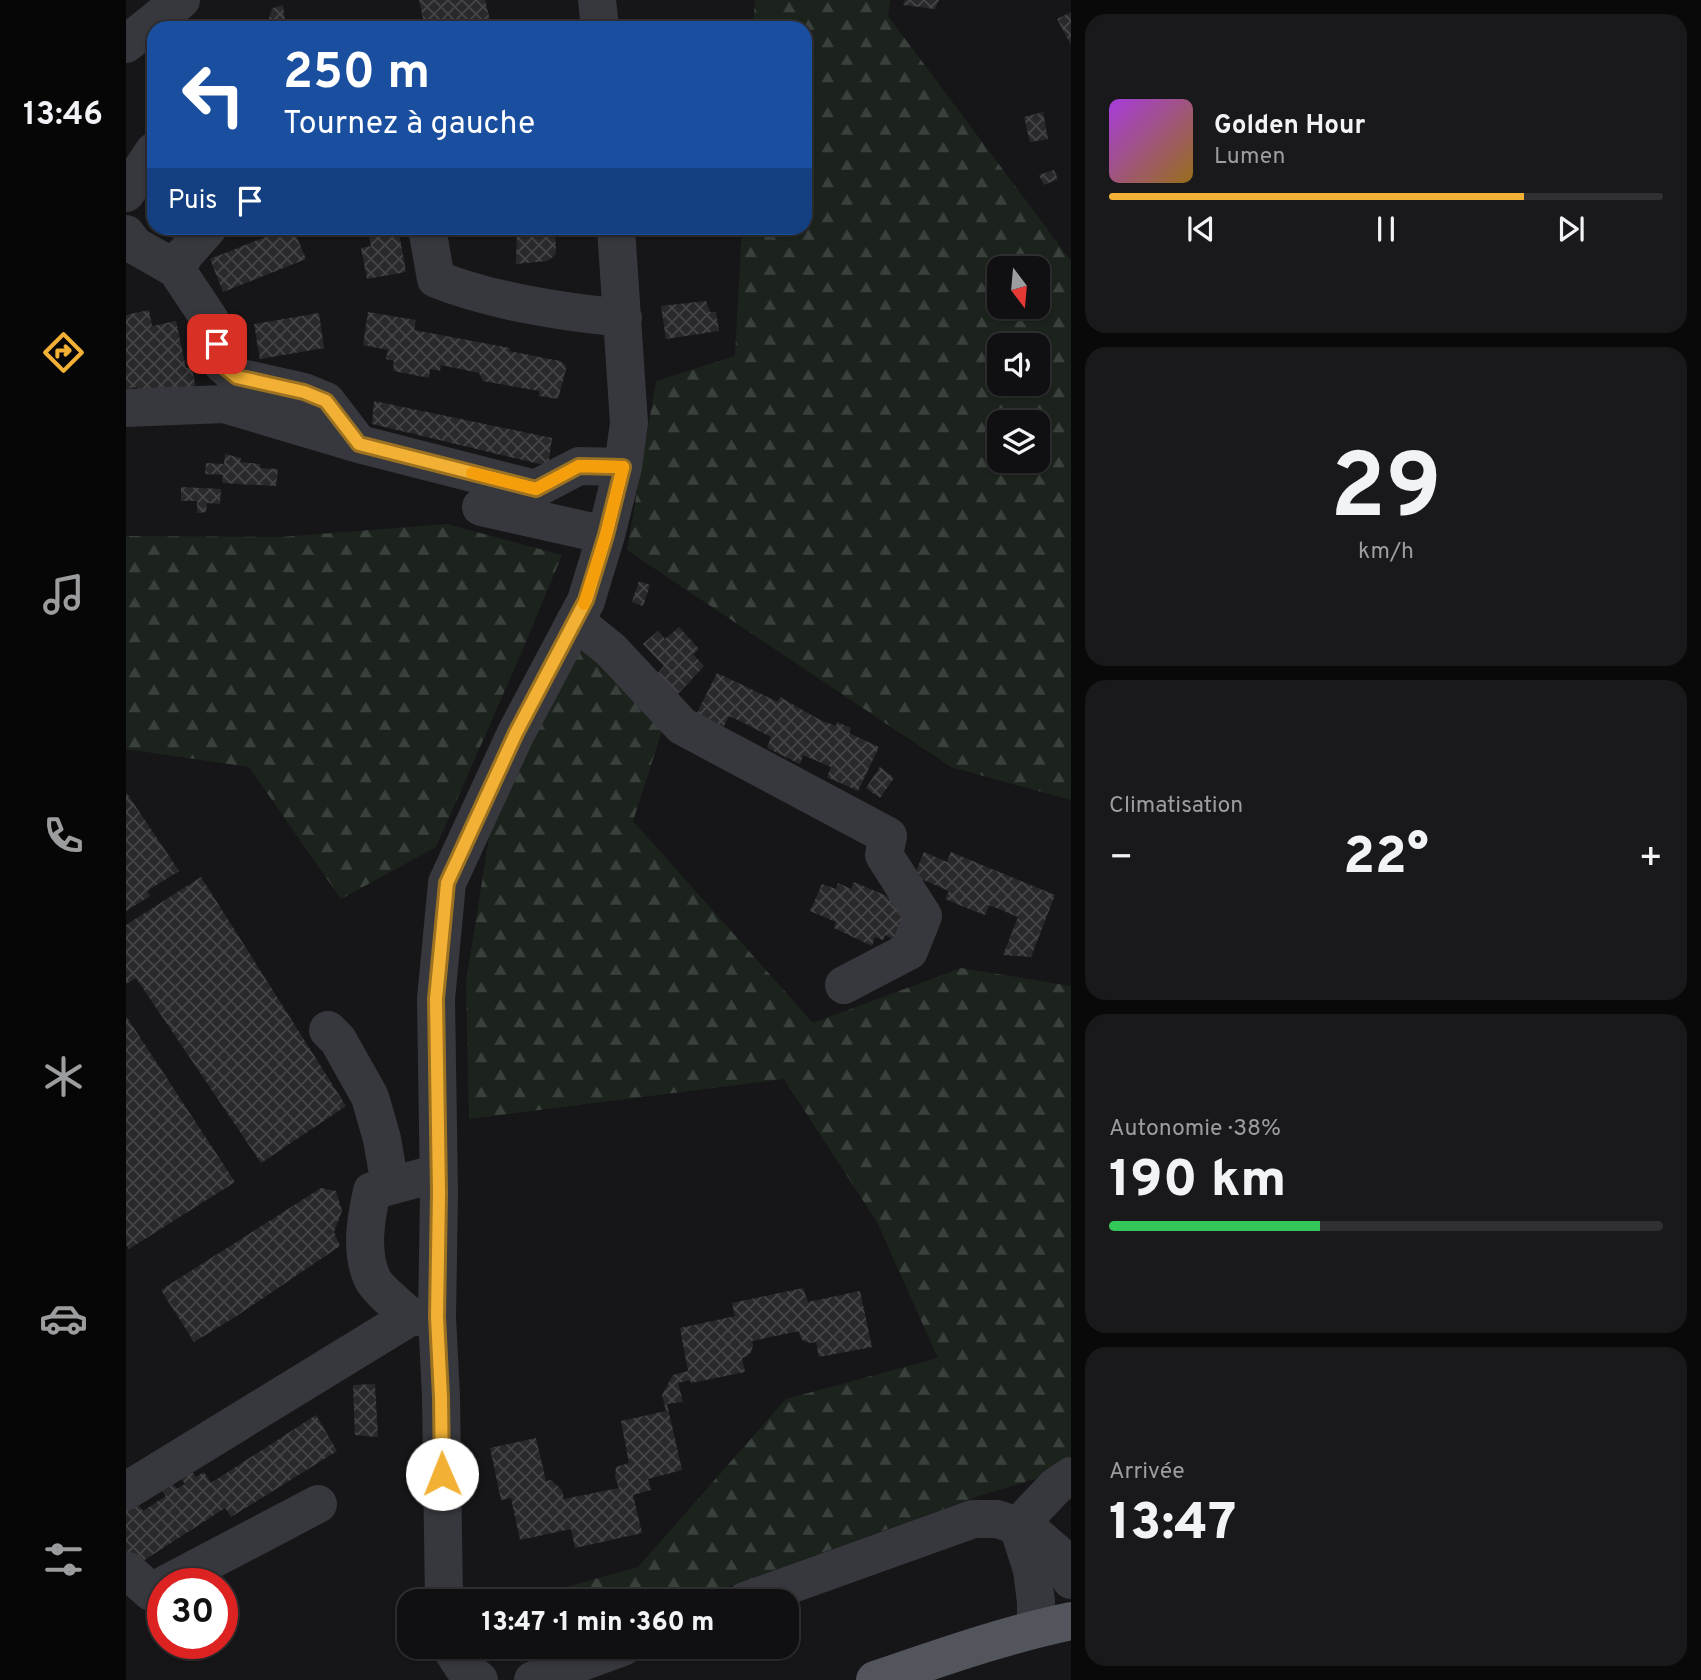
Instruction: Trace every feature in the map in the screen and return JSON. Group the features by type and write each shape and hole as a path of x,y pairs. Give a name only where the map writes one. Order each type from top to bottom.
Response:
{"main road":[{"path":"875,1680 972,1647 1053,1625"}],"street":[{"path":"155,21 181,0"},
{"path":"597,0 599,21"},
{"path":"126,44 147,27"},
{"path":"126,193 147,162"},
{"path":"126,234 134,245 176,269 210,320 222,365 237,377 304,392 326,401 359,444"},
{"path":"176,269 202,235"},
{"path":"428,235 436,279 464,290 570,313 622,318"},
{"path":"444,1589 441,1397 423,1317 438,1173 436,999 447,883 516,733 586,600 606,535 623,467 629,423 617,235"},
{"path":"126,408 224,404 359,444 536,489 579,466 623,467"},
{"path":"481,507 606,535"},
{"path":"575,621 611,649 682,726 888,836 884,855 923,916 909,951 844,985"},
{"path":"328,1030 338,1040 370,1097 382,1139 390,1185"},
{"path":"423,1317 372,1279 365,1225 372,1191 438,1173"},
{"path":"126,1491 423,1317"},
{"path":"1018,1526 1056,1486 1071,1476"},
{"path":"197,1568 318,1504"},
{"path":"779,1589 973,1519 997,1519 1037,1536 1060,1557 1071,1580"},
{"path":"1018,1526 1032,1570 1037,1602 1053,1625"},
{"path":"128,1571 147,1588"},
{"path":"458,1659 479,1680"},
{"path":"533,1680 590,1659"}],"green space":[{"path":"755,0 890,0 888,16 1071,261 1071,800 951,767 627,550 656,381 735,356 742,235 812,235 812,21 754,21"},
{"path":"447,524 562,555 436,847 341,899 249,767 126,749 126,536 281,537"},
{"path":"579,638 662,731 633,821 813,1023 961,968 1071,986 1071,1460 1045,1476 982,1495 722,1589 559,1589 638,1567 786,1399 938,1358 877,1222 784,1079 469,1119 466,982 492,819"}],"building":[{"path":"419,0 485,0 490,21 424,21"},
{"path":"905,0 939,0 935,9 903,5"},
{"path":"283,5 285,21 269,21 273,8"},
{"path":"1071,12 1071,45 1057,19"},
{"path":"1043,112 1048,139 1030,142 1024,117"},
{"path":"1054,170 1058,179 1044,185 1039,175"},
{"path":"270,235 296,235 306,259 223,292 210,259"},
{"path":"369,235 399,235 406,272 367,279 361,248 371,246"},
{"path":"517,235 555,235 554,256 547,261 516,264"},
{"path":"706,301 710,312 716,312 719,331 666,339 661,306"},
{"path":"149,310 152,326 176,321 186,368 192,367 197,395 140,401 137,387 126,389 126,315"},
{"path":"368,312 416,320 414,330 510,348 509,351 560,361 566,369 558,399 539,396 539,391 483,381 479,373 441,365 440,371 430,369 429,378 393,371 394,361 386,359 388,350 363,345"},
{"path":"319,313 324,348 260,359 254,324"},
{"path":"374,401 552,438 548,466 372,424"},
{"path":"225,454 241,458 240,462 260,464 260,468 278,469 276,486 222,483 223,475 205,474 206,463 224,464"},
{"path":"181,487 221,489 220,504 207,503 206,512 197,513 197,501 181,501"},
{"path":"639,581 650,585 643,606 632,602"},
{"path":"679,627 699,649 693,654 704,666 677,695 657,674 664,666 643,644 658,631 665,639"},
{"path":"717,673 778,702 780,697 820,720 836,726 837,722 851,728 849,733 879,747 858,791 827,777 831,767 803,755 800,764 767,748 771,737 729,716 723,728 696,715"},
{"path":"880,767 894,778 880,798 866,788"},
{"path":"126,792 179,871 147,891 150,896 126,911"},
{"path":"924,852 947,862 951,852 1055,895 1031,957 1003,955 1018,917 989,905 985,915 974,911 945,899 949,891 914,876"},
{"path":"201,877 346,1106 261,1163 136,978 126,984 126,925"},
{"path":"854,882 896,900 906,911 894,940 885,935 883,940 875,937 872,946 834,928 836,922 810,911 822,884 836,889 838,883 851,889"},
{"path":"126,1016 235,1182 129,1249 126,1244"},
{"path":"321,1188 336,1191 342,1211 334,1232 340,1246 194,1342 161,1290"},
{"path":"803,1288 808,1302 860,1291 872,1347 819,1357 816,1342 803,1341 799,1331 752,1341 751,1352 742,1358 745,1372 691,1383 690,1380 678,1383 683,1402 667,1404 682,1470 648,1479 651,1490 633,1495 642,1533 575,1548 571,1529 520,1540 511,1498 501,1500 490,1448 536,1438 546,1481 551,1480 562,1490 564,1499 619,1488 615,1477 616,1467 629,1463 621,1421 666,1411 662,1395 673,1375 688,1371 680,1328 735,1316 732,1303"},
{"path":"375,1384 378,1437 355,1435 353,1385"},
{"path":"316,1415 337,1451 231,1517 225,1508 126,1572 126,1509 136,1502 143,1511 166,1496 160,1488 171,1480 177,1489 185,1484 178,1474 189,1467 196,1477 204,1472 211,1483"}],"slow traffic":[{"path":"472,473 536,489 579,466 623,467 606,535 584,604"}],"route":[{"path":"217,344 222,365 237,377 304,392 326,401 359,444 536,489 579,466 623,467 586,600 516,733 447,883 436,999 439,1193 437,1317 442,1474"}]}
